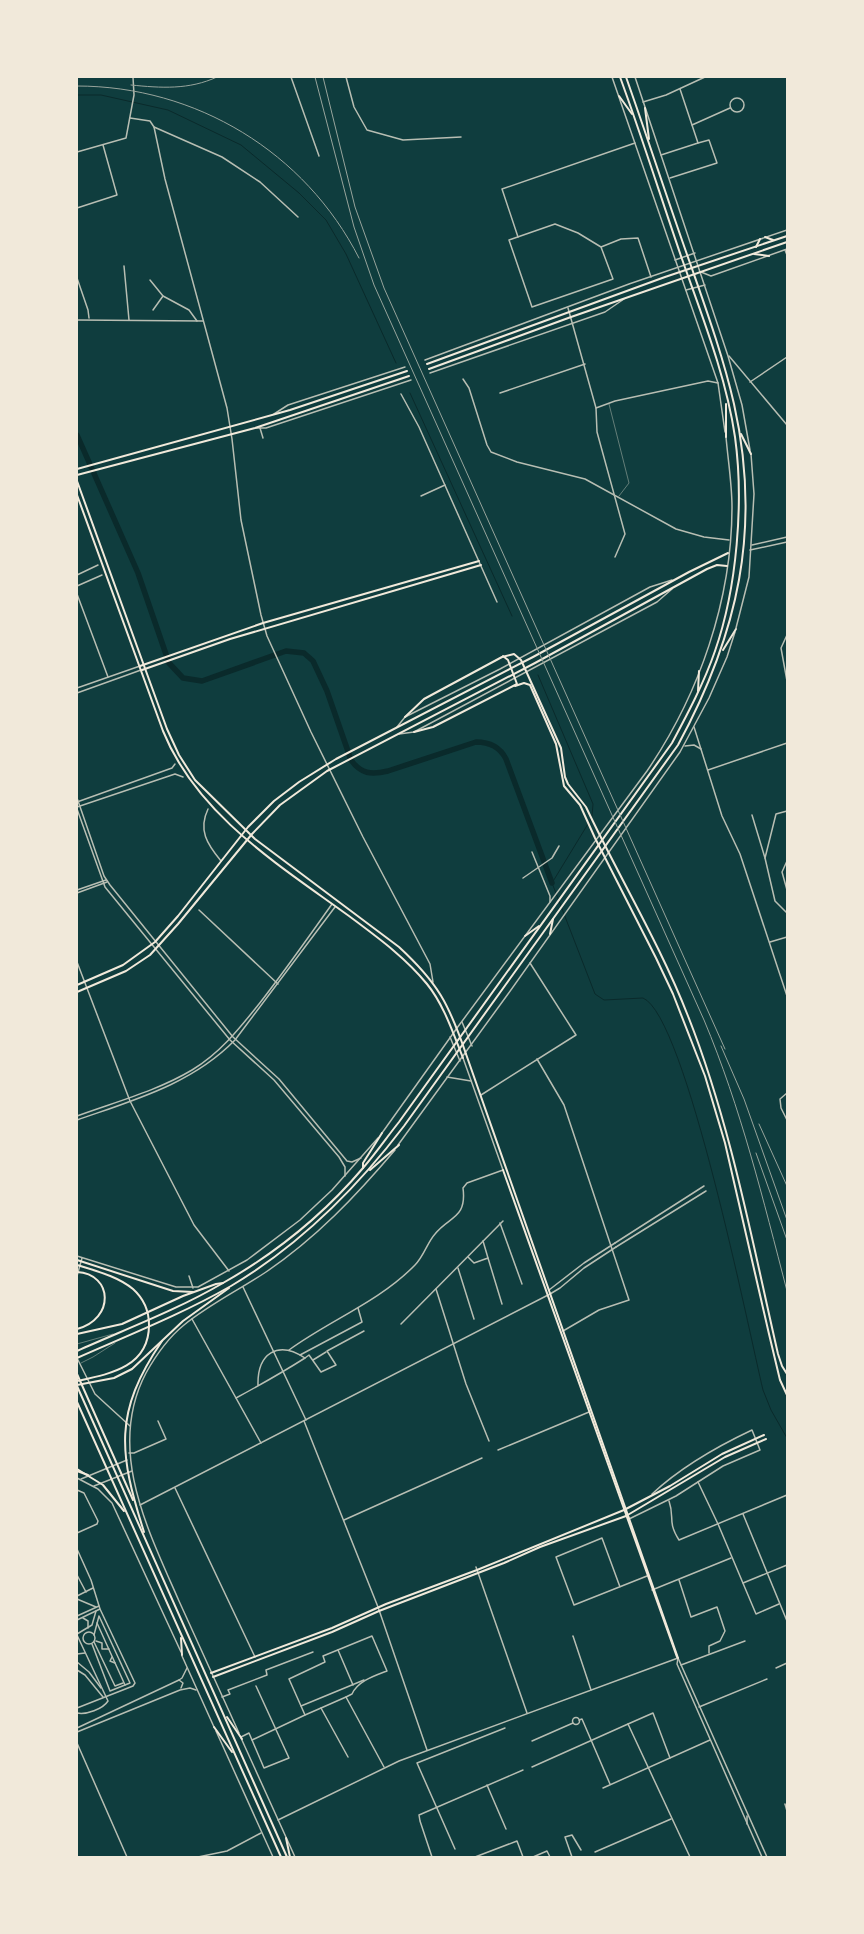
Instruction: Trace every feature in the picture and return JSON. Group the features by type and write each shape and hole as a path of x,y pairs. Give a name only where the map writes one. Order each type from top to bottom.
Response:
{"main road":[{"path":"77,1351 193,1300 225,1283 269,1254 300,1230 363,1168 399,1122 619,819 672,743 698,694 716,649 730,590 738,520 739,482 734,436 726,398 693,289 620,77"},
{"path":"626,77 650,144 725,371 739,431 745,482 744,542 738,591 721,655"},
{"path":"619,96 634,118"},
{"path":"645,108 650,144"},
{"path":"427,364 569,312 787,236"},
{"path":"765,237 774,240"},
{"path":"756,247 760,239"},
{"path":"429,369 571,317 787,242"},
{"path":"753,254 769,256"},
{"path":"77,469 290,410 407,371"},
{"path":"77,475 254,428 409,376"},
{"path":"726,398 726,437"},
{"path":"739,431 751,454"},
{"path":"77,481 169,733 184,763 201,787 251,835 328,895 399,947 433,982 445,1002 457,1028 548,1290 548,1294 563,1332 625,1510"},
{"path":"77,495 142,670 162,731 178,763 200,794 242,835 280,867 382,940 413,968 434,994 453,1033 463,1058"},
{"path":"77,985 123,965 152,945 170,926 246,830 274,801 299,782 337,758 395,729 706,563 728,553"},
{"path":"140,666 263,623 479,561"},
{"path":"706,563 710,566 707,569"},
{"path":"77,992 126,971 156,949 247,839 280,805 330,769 535,663 676,584 718,565 727,566"},
{"path":"142,670 265,629 481,566"},
{"path":"366,1174 404,1126 678,745 695,714 721,655 736,629"},
{"path":"405,717 424,699 503,656 510,654 517,655 529,675 561,748 565,777 568,784 582,802 589,815 664,962 688,1015 719,1104 778,1354 782,1366 787,1374"},
{"path":"503,656 508,660 517,683 516,686"},
{"path":"698,694 699,670"},
{"path":"414,732 433,727 468,708 516,686 524,683 530,685 556,744 564,786 580,805 606,861 656,958 689,1034 716,1109 780,1380 787,1395"},
{"path":"550,934 554,918"},
{"path":"525,936 542,924"},
{"path":"363,1168 363,1163 371,1154 382,1133"},
{"path":"77,1358 197,1304 230,1286 272,1259 304,1235 366,1174 399,1145"},
{"path":"503,1170 653,1590"},
{"path":"77,1260 173,1291 198,1292"},
{"path":"77,1265 119,1280 138,1295 143,1301 149,1322 147,1339 142,1350 131,1363 108,1374 77,1381"},
{"path":"77,1272 87,1274 97,1280 102,1288 104,1298 103,1310 98,1318 89,1325 77,1329"},
{"path":"77,1334 112,1327 131,1321 184,1296 216,1284 225,1283"},
{"path":"230,1286 224,1293 190,1316 132,1369 110,1379 77,1386 108,1458 147,1541 289,1857"},
{"path":"147,1541 129,1478 125,1456 125,1433 130,1402 146,1365 162,1341"},
{"path":"77,1374 136,1506"},
{"path":"77,1402 280,1857"},
{"path":"211,1672 256,1657 338,1626 378,1607 625,1510 652,1494 670,1486 722,1454 764,1435"},
{"path":"213,1677 332,1632 379,1611 478,1573 540,1547 627,1515 725,1457 766,1439"},
{"path":"77,1470 93,1477 106,1487 127,1515"},
{"path":"628,1520 678,1658"},
{"path":"181,1637 182,1655"},
{"path":"223,1673 222,1670 241,1662"},
{"path":"223,1712 241,1738"},
{"path":"214,1727 235,1757"},
{"path":"286,1838 289,1857"}],"street":[{"path":"77,152 126,138 134,95 132,77"},
{"path":"291,77 320,156"},
{"path":"346,77 354,107 367,130 403,140 461,137"},
{"path":"77,1256 176,1287 193,1288 230,1271 248,1260 286,1232 332,1190 382,1133 450,1037 609,824 667,742 699,670 716,622 727,566 732,506 726,437 718,383 612,77"},
{"path":"295,1857 152,1541 140,1506 132,1471 129,1452 130,1426 139,1386 150,1366 168,1342 192,1319 209,1306 243,1287 313,1237 356,1196 399,1145 447,1077 472,1046 684,746 724,664 736,629 749,576 754,494 751,454 742,405 728,356 700,266 635,77"},
{"path":"643,102 680,89 705,77"},
{"path":"680,89 698,143"},
{"path":"735,98 739,98 743,102 744,106 740,111 733,111 730,108 731,101 735,98"},
{"path":"692,125 730,108"},
{"path":"130,118 150,121 154,127 165,179 232,434 241,520 265,629 327,764 363,837 430,964 433,982"},
{"path":"154,127 222,157 260,182 298,217"},
{"path":"661,155 710,140 717,163 670,178"},
{"path":"518,237 502,189 635,143"},
{"path":"77,208 117,195 103,144"},
{"path":"555,224 578,233 601,247 613,280 532,307 509,240 555,224"},
{"path":"425,360 651,276 787,230"},
{"path":"601,247 621,239 638,238 651,276"},
{"path":"702,272 711,276 786,250 787,255"},
{"path":"675,260 695,253"},
{"path":"124,266 129,320"},
{"path":"77,278 88,310 89,319"},
{"path":"150,280 163,296 189,310 198,321"},
{"path":"685,291 701,284 706,286"},
{"path":"153,310 163,296"},
{"path":"430,373 572,322 605,312 625,298"},
{"path":"568,308 585,364 596,408 597,432 625,534 615,557"},
{"path":"77,320 203,321"},
{"path":"728,356 787,425"},
{"path":"750,382 787,357"},
{"path":"500,393 585,364"},
{"path":"274,414 288,405 405,367"},
{"path":"463,379 469,388 487,445 491,452 517,462 585,479 676,529 704,537 729,540"},
{"path":"254,428 266,428 411,380"},
{"path":"596,408 609,403 708,381 718,383"},
{"path":"401,394 419,427 497,602"},
{"path":"260,428 263,438"},
{"path":"421,496 445,485"},
{"path":"751,545 787,537"},
{"path":"750,550 787,542"},
{"path":"77,575 98,565"},
{"path":"77,586 102,575"},
{"path":"395,729 405,717 500,669 650,587 674,580"},
{"path":"397,735 414,732 657,602 676,584"},
{"path":"77,594 108,677"},
{"path":"787,634 781,648 787,680"},
{"path":"77,688 140,666"},
{"path":"77,693 142,670"},
{"path":"694,727 722,816 737,848 787,996"},
{"path":"684,746 691,744 701,749"},
{"path":"708,770 787,744"},
{"path":"78,802 172,768 175,764"},
{"path":"183,777 174,774 77,808 102,882 230,1040 269,1075 339,1157 345,1167 345,1176"},
{"path":"77,798 107,881 155,942 235,1040 279,1079 347,1161 356,1162 362,1157"},
{"path":"208,809 204,817 203,833 208,845 222,861"},
{"path":"765,858 776,814 787,811"},
{"path":"752,815 765,858 775,901 787,913"},
{"path":"523,878 552,858 559,846"},
{"path":"532,852 550,902"},
{"path":"787,861 782,872 787,890"},
{"path":"77,892 107,881"},
{"path":"77,1116 170,1082 193,1070 230,1040 277,983 332,904"},
{"path":"77,1120 172,1085 195,1073 216,1058 235,1040 335,906"},
{"path":"199,910 277,983"},
{"path":"770,942 787,937"},
{"path":"77,962 128,1097 194,1225 230,1271"},
{"path":"480,1096 576,1035 530,963"},
{"path":"462,1022 472,1046"},
{"path":"450,1037 460,1060"},
{"path":"290,1350 381,1294 417,1263 434,1234 442,1226 453,1220 460,1211 464,1199 463,1188 467,1183 503,1170 463,1058"},
{"path":"538,1058 564,1105 629,1300 599,1310 563,1332"},
{"path":"447,1077 471,1081"},
{"path":"787,1093 780,1099 781,1108 787,1120"},
{"path":"548,1290 584,1263 704,1186"},
{"path":"140,1506 560,1288 584,1268 706,1191"},
{"path":"401,1324 503,1221"},
{"path":"500,1224 522,1284"},
{"path":"483,1241 502,1304"},
{"path":"468,1257 474,1263 488,1258"},
{"path":"77,1276 82,1258"},
{"path":"458,1268 474,1319"},
{"path":"189,1276 193,1288"},
{"path":"243,1287 305,1420 378,1607 427,1750"},
{"path":"436,1290 466,1384 489,1441"},
{"path":"300,1355 362,1322 358,1308"},
{"path":"192,1319 261,1443"},
{"path":"313,1360 364,1331"},
{"path":"258,1386 261,1362 267,1355 274,1351 285,1349 306,1358"},
{"path":"236,1398 283,1372 309,1355 321,1372 336,1365 327,1351"},
{"path":"77,1358 95,1394 130,1426"},
{"path":"498,1450 589,1412"},
{"path":"129,1452 134,1453 166,1439 158,1421"},
{"path":"628,1520 676,1496 736,1460 760,1450 753,1431 752,1430 727,1442 700,1458 671,1477 652,1494"},
{"path":"344,1520 482,1458"},
{"path":"81,1479 130,1459"},
{"path":"94,1486 132,1471"},
{"path":"77,1478 94,1486 106,1496 116,1512 273,1857"},
{"path":"698,1482 718,1524 756,1614 779,1604"},
{"path":"175,1488 256,1657"},
{"path":"77,1490 84,1494 98,1522 97,1524 77,1533"},
{"path":"669,1501 672,1509 670,1521 672,1529 678,1540 787,1495"},
{"path":"743,1514 787,1621"},
{"path":"620,1588 602,1538 556,1557 574,1605 620,1588 647,1576"},
{"path":"77,1549 91,1580 100,1609 134,1685 77,1708"},
{"path":"653,1590 732,1558"},
{"path":"743,1583 787,1565"},
{"path":"477,1568 527,1713"},
{"path":"77,1573 86,1592"},
{"path":"679,1580 690,1617 717,1606 725,1632 720,1641 709,1646 709,1653"},
{"path":"77,1596 93,1588"},
{"path":"77,1596 96,1607"},
{"path":"77,1616 99,1606"},
{"path":"77,1620 100,1609"},
{"path":"77,1713 83,1714 107,1703 104,1691 77,1635 92,1625 96,1611"},
{"path":"94,1642 115,1686 124,1684 130,1683 99,1616 94,1634 94,1642 110,1691 124,1684"},
{"path":"82,1618 88,1621 88,1628"},
{"path":"97,1623 124,1684"},
{"path":"86,1644 84,1640 85,1635 90,1632 94,1634"},
{"path":"301,1706 387,1671 372,1636 323,1656 325,1662 289,1679 301,1706 305,1715"},
{"path":"573,1636 591,1690"},
{"path":"681,1665 709,1653 745,1641"},
{"path":"83,1649 86,1644 94,1642 102,1643 102,1649 109,1649"},
{"path":"338,1650 353,1685"},
{"path":"77,1654 85,1652"},
{"path":"222,1697 230,1694 228,1690 267,1675 266,1670 313,1652"},
{"path":"112,1657 110,1662 115,1663"},
{"path":"678,1658 767,1857"},
{"path":"278,1820 384,1767 678,1658"},
{"path":"678,1658 676,1664 762,1857"},
{"path":"77,1662 89,1672 104,1691"},
{"path":"121,1664 125,1662"},
{"path":"776,1668 787,1663"},
{"path":"77,1728 179,1680 182,1678 187,1668"},
{"path":"77,1670 84,1675 103,1698"},
{"path":"699,1706 767,1679"},
{"path":"179,1680 184,1685 180,1690"},
{"path":"252,1740 352,1694 354,1690 366,1680"},
{"path":"241,1738 249,1733 264,1768 289,1758 256,1686"},
{"path":"77,1732 180,1690 190,1688 197,1690"},
{"path":"346,1697 384,1767"},
{"path":"692,1700 699,1706"},
{"path":"321,1708 348,1757"},
{"path":"532,1767 653,1713 670,1758"},
{"path":"573,1723 574,1718 579,1720 582,1719 610,1784"},
{"path":"532,1741 573,1723 577,1725 579,1720"},
{"path":"628,1724 690,1857"},
{"path":"455,1850 417,1763 505,1728"},
{"path":"603,1788 710,1740"},
{"path":"77,1743 128,1857"},
{"path":"432,1857 420,1821 420,1815 487,1784 523,1770"},
{"path":"487,1784 506,1829"},
{"path":"785,1804 787,1811"},
{"path":"747,1814 747,1825"},
{"path":"595,1852 671,1819"},
{"path":"198,1857 227,1851 262,1833"},
{"path":"572,1857 565,1837 572,1835 581,1850"},
{"path":"475,1857 517,1841 523,1857"},
{"path":"533,1857 547,1851 550,1857"}],"lane":[{"path":"609,403 629,483 618,498"},
{"path":"77,1344 118,1333"},
{"path":"77,1364 93,1357 121,1339"}],"waterway":[{"path":"77,95 101,95 168,110 241,145 299,193 326,220 346,254 396,363"},
{"path":"410,393 512,616"},
{"path":"77,435 138,573 169,663 183,678 202,681 286,651 304,653 313,661 327,691 351,760 363,771 371,773 388,771 476,742 494,746 501,751 506,759 552,883"},
{"path":"538,675 593,804 592,816"},
{"path":"591,819 552,883 595,994 604,1000 643,998 660,1018 678,1059 714,1179 763,1390 771,1410 787,1438"}],"railway":[{"path":"131,85 175,87 196,84 217,77"},
{"path":"315,77 354,227 374,285 704,1020 717,1053 740,1120 787,1291"},
{"path":"323,77 355,207 384,288 725,1049"},
{"path":"77,86 121,89 164,98 204,112 242,132 277,157 309,186 336,220 359,258"},
{"path":"721,1046 744,1099 787,1220"},
{"path":"759,1124 787,1186"},
{"path":"756,1153 787,1240"}]}
